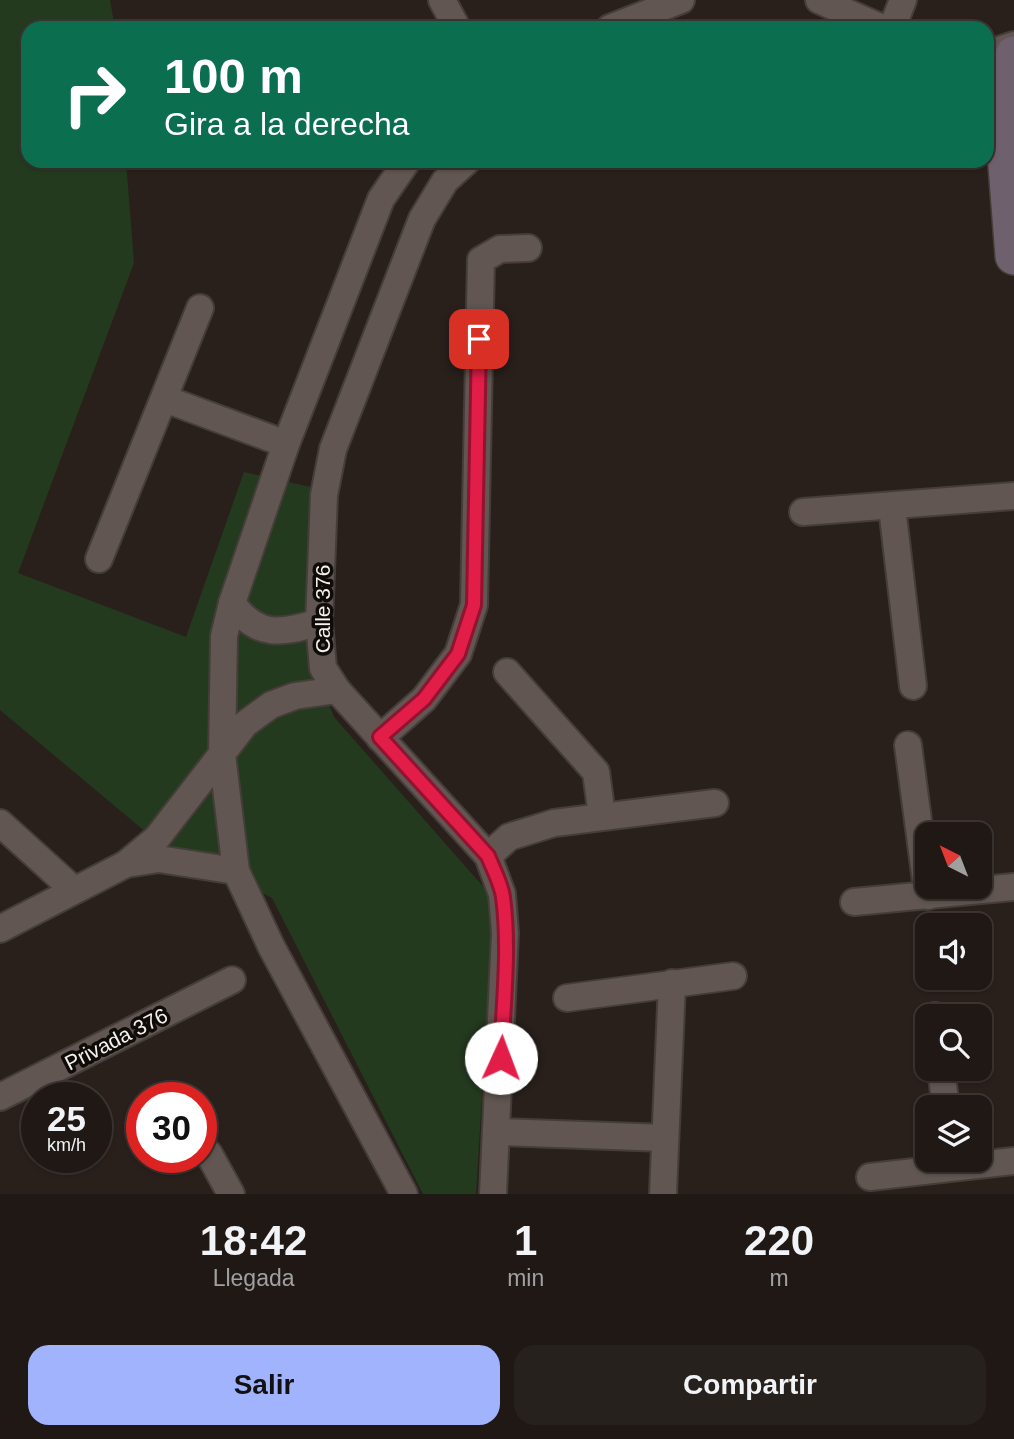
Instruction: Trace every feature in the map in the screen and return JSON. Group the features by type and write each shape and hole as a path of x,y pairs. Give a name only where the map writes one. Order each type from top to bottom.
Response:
{"main road":[{"path":"1014,55 995,121 1014,256"}],"street":[{"path":"442,0 453,21"},
{"path":"628,21 681,0"},
{"path":"819,0 866,21"},
{"path":"895,21 903,0"},
{"path":"994,52 1014,45"},
{"path":"402,168 381,199 286,444 232,603 224,636 222,754 236,871 271,946 404,1194"},
{"name":"Calle 376","path":"459,168 445,181 422,219 332,449 324,495 319,622 323,668 337,690 488,856 502,894 505,933 498,1132 489,1192"},
{"path":"380,737 424,699 458,654 474,605 481,260 500,249 528,248"},
{"path":"99,559 200,308"},
{"path":"165,399 286,444"},
{"path":"803,512 1014,496"},
{"path":"892,507 913,686"},
{"path":"232,603 245,622 263,629 293,630 319,622"},
{"path":"508,672 596,772 602,816"},
{"path":"0,929 126,864 157,838 245,724 271,705 295,696 337,690"},
{"path":"908,745 918,822"},
{"path":"488,856 509,837 554,823 715,803"},
{"path":"0,823 74,890"},
{"path":"126,864 159,859 236,871"},
{"path":"992,889 1014,887"},
{"path":"855,902 915,897"},
{"path":"567,998 733,976"},
{"name":"Privada 376","path":"0,1097 232,980"},
{"path":"663,1194 672,984"},
{"path":"498,1132 665,1138"},
{"path":"992,1162 1014,1161"},
{"path":"217,1169 231,1194"},
{"path":"870,1177 915,1170"}],"green space":[{"path":"0,0 110,0 114,21 21,21 21,168 127,168 134,263 18,573 186,637 244,472 324,490 310,658 334,717 494,899 476,1194 423,1194 272,898 147,833 0,710"}],"route":[{"path":"479,339 474,605 458,654 424,699 380,737 488,856 502,894 505,933 501,1058"}]}
